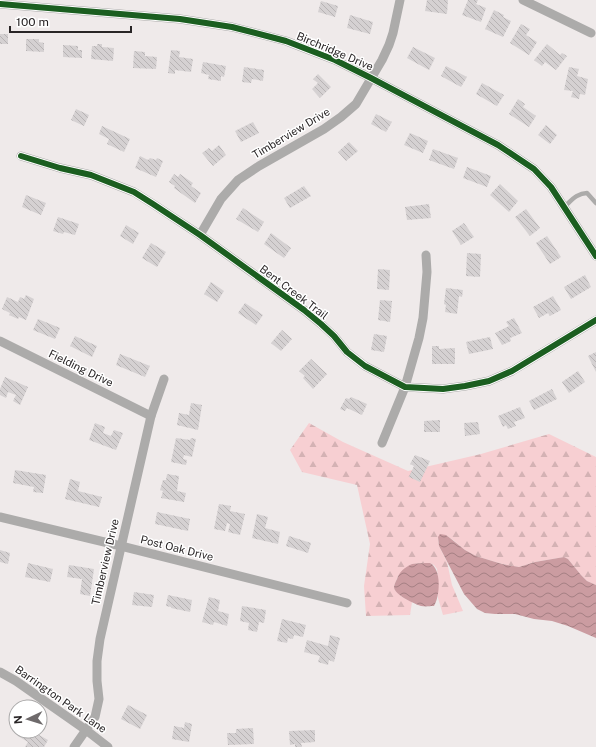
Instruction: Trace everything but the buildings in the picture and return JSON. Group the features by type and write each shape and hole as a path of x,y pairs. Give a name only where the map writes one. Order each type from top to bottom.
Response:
{"street":[{"name":"Timberview Drive","path":"200,235 221,199 238,180 259,166 324,129 356,104 382,60 389,45 400,0"},
{"path":"523,0 591,33"},
{"name":"Birchridge Drive","path":"0,4 180,19 232,27 286,41 335,60 498,145 534,169 551,187 596,256"},
{"name":"Bent Creek Trail","path":"21,156 60,168 91,175 134,192 200,235 304,310 334,336 347,352 365,366 405,387 443,389 489,381 512,371 596,320"},
{"path":"382,443 405,387 424,318 427,272 426,255"},
{"name":"Fielding Drive","path":"0,341 151,416"},
{"name":"Timberview Drive","path":"74,747 95,717 100,699 97,681 97,660 100,639 151,416 164,379"},
{"name":"Post Oak Drive","path":"0,517 122,546 347,603"},
{"name":"Barrington Park Lane","path":"0,672 16,681 108,747"}],"lane":[{"path":"564,207 580,194 584,193 587,193 596,203"}],"green space":[{"path":"309,423 343,442 408,471 481,454 549,434 596,457 596,585 587,581 568,559 564,557 535,562 519,567 502,564 476,556 465,550 446,535 438,537 439,546 447,562 452,585 463,611 443,615 438,598 437,569 430,563 412,564 398,576 394,586 395,590 402,597 412,602 410,615 366,616 364,586 370,544 357,485 302,472 290,450"}],"water":[{"path":"440,534 446,535 465,550 476,556 502,564 519,567 535,562 564,557 568,559 587,581 596,585 596,638 552,621 534,619 515,614 485,613 477,609 464,594 439,546 438,537"},
{"path":"430,563 437,571 439,583 438,596 434,606 421,606 405,599 397,593 394,586 399,574 403,570 412,564"}],"cycle path":[{"path":"0,4 180,19 232,27 286,41 335,60 498,145 534,169 551,187 596,256"},
{"path":"21,156 60,168 91,175 134,192 200,235 304,310 334,336 347,352 365,366 405,387 443,389 489,381 512,371 596,320"}]}
